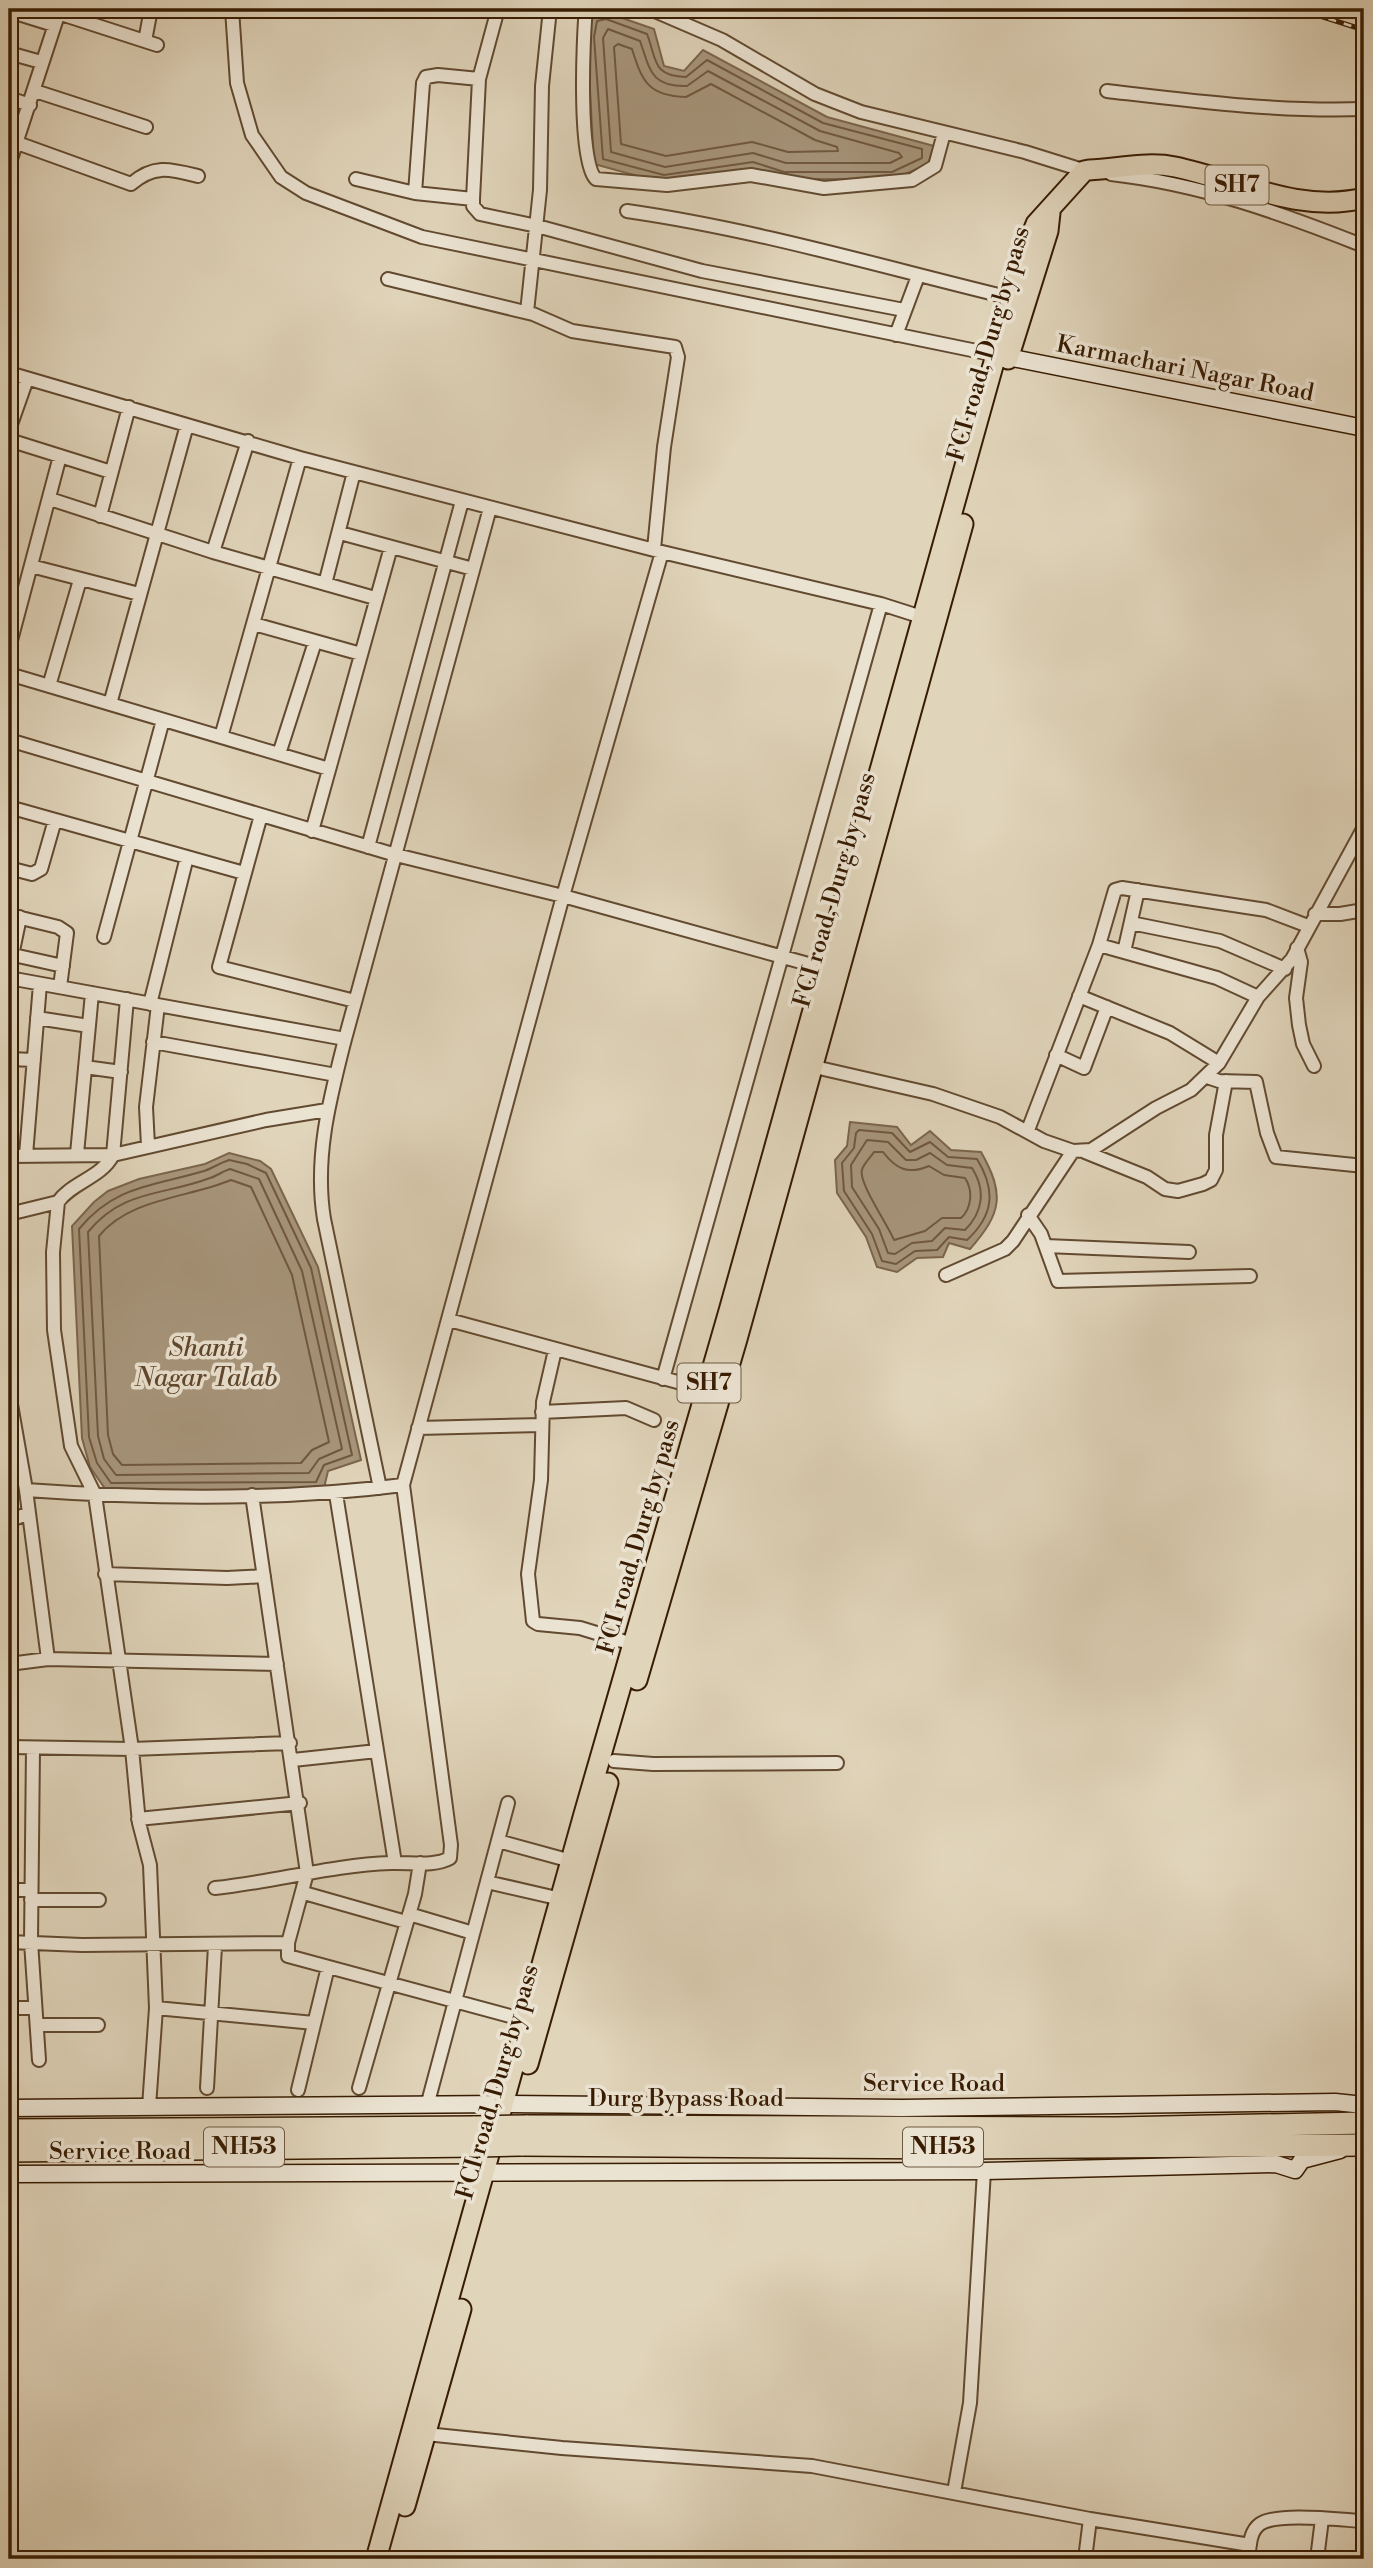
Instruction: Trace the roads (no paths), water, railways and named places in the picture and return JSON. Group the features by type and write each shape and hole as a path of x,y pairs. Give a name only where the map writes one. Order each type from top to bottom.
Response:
{"highway":[{"name":"Durg Bypass Road","path":"9,2151 524,2135 1364,2123"},
{"name":"Durg Bypass Road","path":"9,2130 477,2136"},
{"name":"Durg Bypass Road","path":"524,2135 951,2147 1360,2145"}],"main road":[{"name":"SH7","path":"1049,213 1084,171 1136,165 1173,167 1279,196 1319,203 1364,198"},
{"name":"FCI road, Durg by pass","path":"1002,356 1011,298 1036,224 1049,213"},
{"name":"FCI road, Durg by pass","path":"376,2559 435,2379 533,2022 614,1761 640,1646 707,1390 804,1065 931,620 1002,356 1048,231 1049,213"},
{"name":"FCI road, Durg by pass","path":"533,2022 571,1861 737,1339 804,1065"},
{"name":"FCI road, Durg by pass","path":"390,2559 426,2434 435,2379"}],"street":[{"path":"9,11 58,16 151,43 151,9"},
{"path":"232,9 237,83 242,108 252,135 281,177 306,193 422,237 1002,356"},
{"path":"498,9 479,79 473,206 480,214 537,226 702,271 904,310"},
{"path":"527,312 537,226 545,37 550,9"},
{"path":"586,9 583,85 587,166 596,179 667,186 751,175 824,188 891,184 912,180 934,166 944,133"},
{"path":"650,9 722,40 815,94 861,112 1025,152 1084,171 1160,179 1230,196 1364,246"},
{"path":"9,165 13,141 30,105 41,62 58,16"},
{"path":"9,53 41,62"},
{"path":"415,193 423,83 426,77 438,75 479,79"},
{"path":"35,91 146,127"},
{"path":"1107,91 1244,107 1307,111 1364,109"},
{"path":"9,98 30,105"},
{"path":"13,141 131,184 146,171 160,170 198,176"},
{"path":"356,179 415,193 473,199"},
{"path":"627,211 689,220 802,243 918,276 1011,298"},
{"path":"896,334 918,276"},
{"path":"215,1888 270,1882 307,1873 446,1860 452,1852 403,1485 658,551 678,350 670,345 572,331 527,312 387,279"},
{"name":"Karmachari Nagar Road","path":"1002,356 1364,428"},
{"path":"9,373 300,458 658,551 881,604 931,620"},
{"path":"9,430 27,379"},
{"path":"100,516 129,407"},
{"path":"110,704 187,425"},
{"path":"9,440 111,472"},
{"path":"213,552 248,441"},
{"path":"9,648 60,456"},
{"path":"221,737 300,458"},
{"path":"325,584 354,472"},
{"path":"50,499 213,552 375,598"},
{"path":"368,846 462,501"},
{"path":"380,1488 320,1193 327,1110 490,508"},
{"path":"340,533 473,569"},
{"path":"312,831 391,547"},
{"path":"31,566 139,594"},
{"path":"49,686 80,580"},
{"path":"663,1379 881,604"},
{"path":"254,624 361,654"},
{"path":"279,754 315,642"},
{"path":"9,674 329,769"},
{"path":"104,937 163,720"},
{"path":"9,740 396,855 563,896 830,970"},
{"path":"9,807 244,873"},
{"path":"261,815 219,967 355,1002"},
{"path":"9,869 32,874 41,869 55,820"},
{"path":"946,1275 1005,1249 1028,1215 1079,1152 1191,1090 1207,1077 1219,1063 1258,997 1283,971 1364,827"},
{"path":"148,1146 146,1107 154,1004 187,857"},
{"path":"1028,1130 1099,945 1115,890 1138,890 1266,910 1308,926"},
{"path":"1124,952 1138,890"},
{"path":"1315,914 1364,910"},
{"path":"9,970 14,916 64,929 67,938 60,987"},
{"path":"1131,923 1220,941 1283,971 1297,985"},
{"path":"1099,945 1217,978 1258,997"},
{"path":"1297,948 1301,962 1297,985 1303,1044 1314,1066"},
{"path":"10,955 64,966"},
{"path":"9,978 345,1039"},
{"path":"26,1155 40,984"},
{"path":"77,1154 92,993"},
{"path":"1079,996 1170,1033 1219,1063"},
{"path":"127,999 113,1154 103,1168 63,1195 58,1202 53,1252 54,1330 71,1446 95,1495 132,1749 138,1819 150,1865 156,2008 149,2107"},
{"path":"1056,1055 1084,1068 1107,1007"},
{"path":"37,1018 89,1026"},
{"path":"153,1042 336,1075"},
{"path":"9,1059 34,1060"},
{"path":"804,1065 933,1094 1000,1117 1044,1141 1147,1177 1165,1189 1178,1191 1211,1180 1216,1170 1217,1125 1226,1081"},
{"path":"85,1067 121,1072"},
{"path":"1207,1077 1256,1082 1267,1133 1276,1157 1364,1166"},
{"path":"9,1156 113,1154 327,1110"},
{"path":"9,1214 58,1202"},
{"path":"1028,1215 1046,1246 1055,1279 1063,1282 1250,1276"},
{"path":"1046,1246 1189,1252"},
{"path":"449,1320 707,1390"},
{"path":"555,1350 542,1418 541,1480 528,1574 533,1621 580,1628 640,1646"},
{"path":"9,1393 15,1472 26,1490 48,1659"},
{"path":"418,1428 626,1408 654,1420"},
{"path":"26,1490 95,1495 336,1494 403,1485"},
{"path":"336,1494 395,1863"},
{"path":"252,1495 300,1803 307,1873 304,1893 288,1943 288,1956 533,2022"},
{"path":"9,1521 29,1513"},
{"path":"105,1574 227,1578 264,1576"},
{"path":"9,1664 48,1659 277,1664"},
{"path":"9,1748 132,1749 290,1744"},
{"path":"33,1748 31,1942 39,2060"},
{"path":"293,1760 377,1751"},
{"path":"614,1761 653,1764 837,1762"},
{"path":"138,1819 300,1803"},
{"path":"426,2106 508,1803"},
{"path":"498,1841 571,1861"},
{"path":"359,2088 408,1918 420,1863"},
{"path":"487,1882 561,1899"},
{"path":"9,1889 31,1895 99,1900"},
{"path":"304,1893 473,1933"},
{"path":"9,1942 215,1946 288,1943"},
{"path":"207,2088 215,1946"},
{"path":"298,2090 328,1967"},
{"path":"9,2008 34,2008"},
{"path":"156,2008 314,2022"},
{"path":"37,2025 98,2025"},
{"name":"Service Road","path":"9,2108 510,2105 902,2108 1335,2102 1364,2105"},
{"name":"Service Road","path":"9,2174 984,2171 1276,2164 1295,2170 1302,2160 1360,2145"},
{"path":"954,2492 970,2403 984,2171"},
{"path":"426,2434 723,2461 767,2461 1250,2545"},
{"path":"1085,2559 1090,2519"},
{"path":"1248,2559 1251,2536 1261,2523 1273,2520 1322,2519 1364,2521"},
{"path":"1317,2559 1322,2519"}],"water":[{"path":"605,12 654,29 664,66 684,71 703,50 827,117 934,146 928,164 894,179 783,179 753,169 663,183 594,164 587,36 591,14"},
{"path":"850,1122 897,1127 911,1145 930,1131 951,1150 981,1152 994,1180 996,1203 989,1225 970,1249 949,1243 943,1257 917,1258 897,1272 877,1267 866,1237 837,1193 835,1160 847,1146"},
{"name":"Shanti Nagar Talab","path":"229,1153 260,1161 271,1169 318,1267 361,1460 328,1471 324,1488 245,1492 106,1490 90,1467 82,1438 72,1226 108,1191 139,1179 205,1164"}],"railway":[{"path":"1298,9 1364,30"},
{"path":"1346,9 1364,15"}]}
